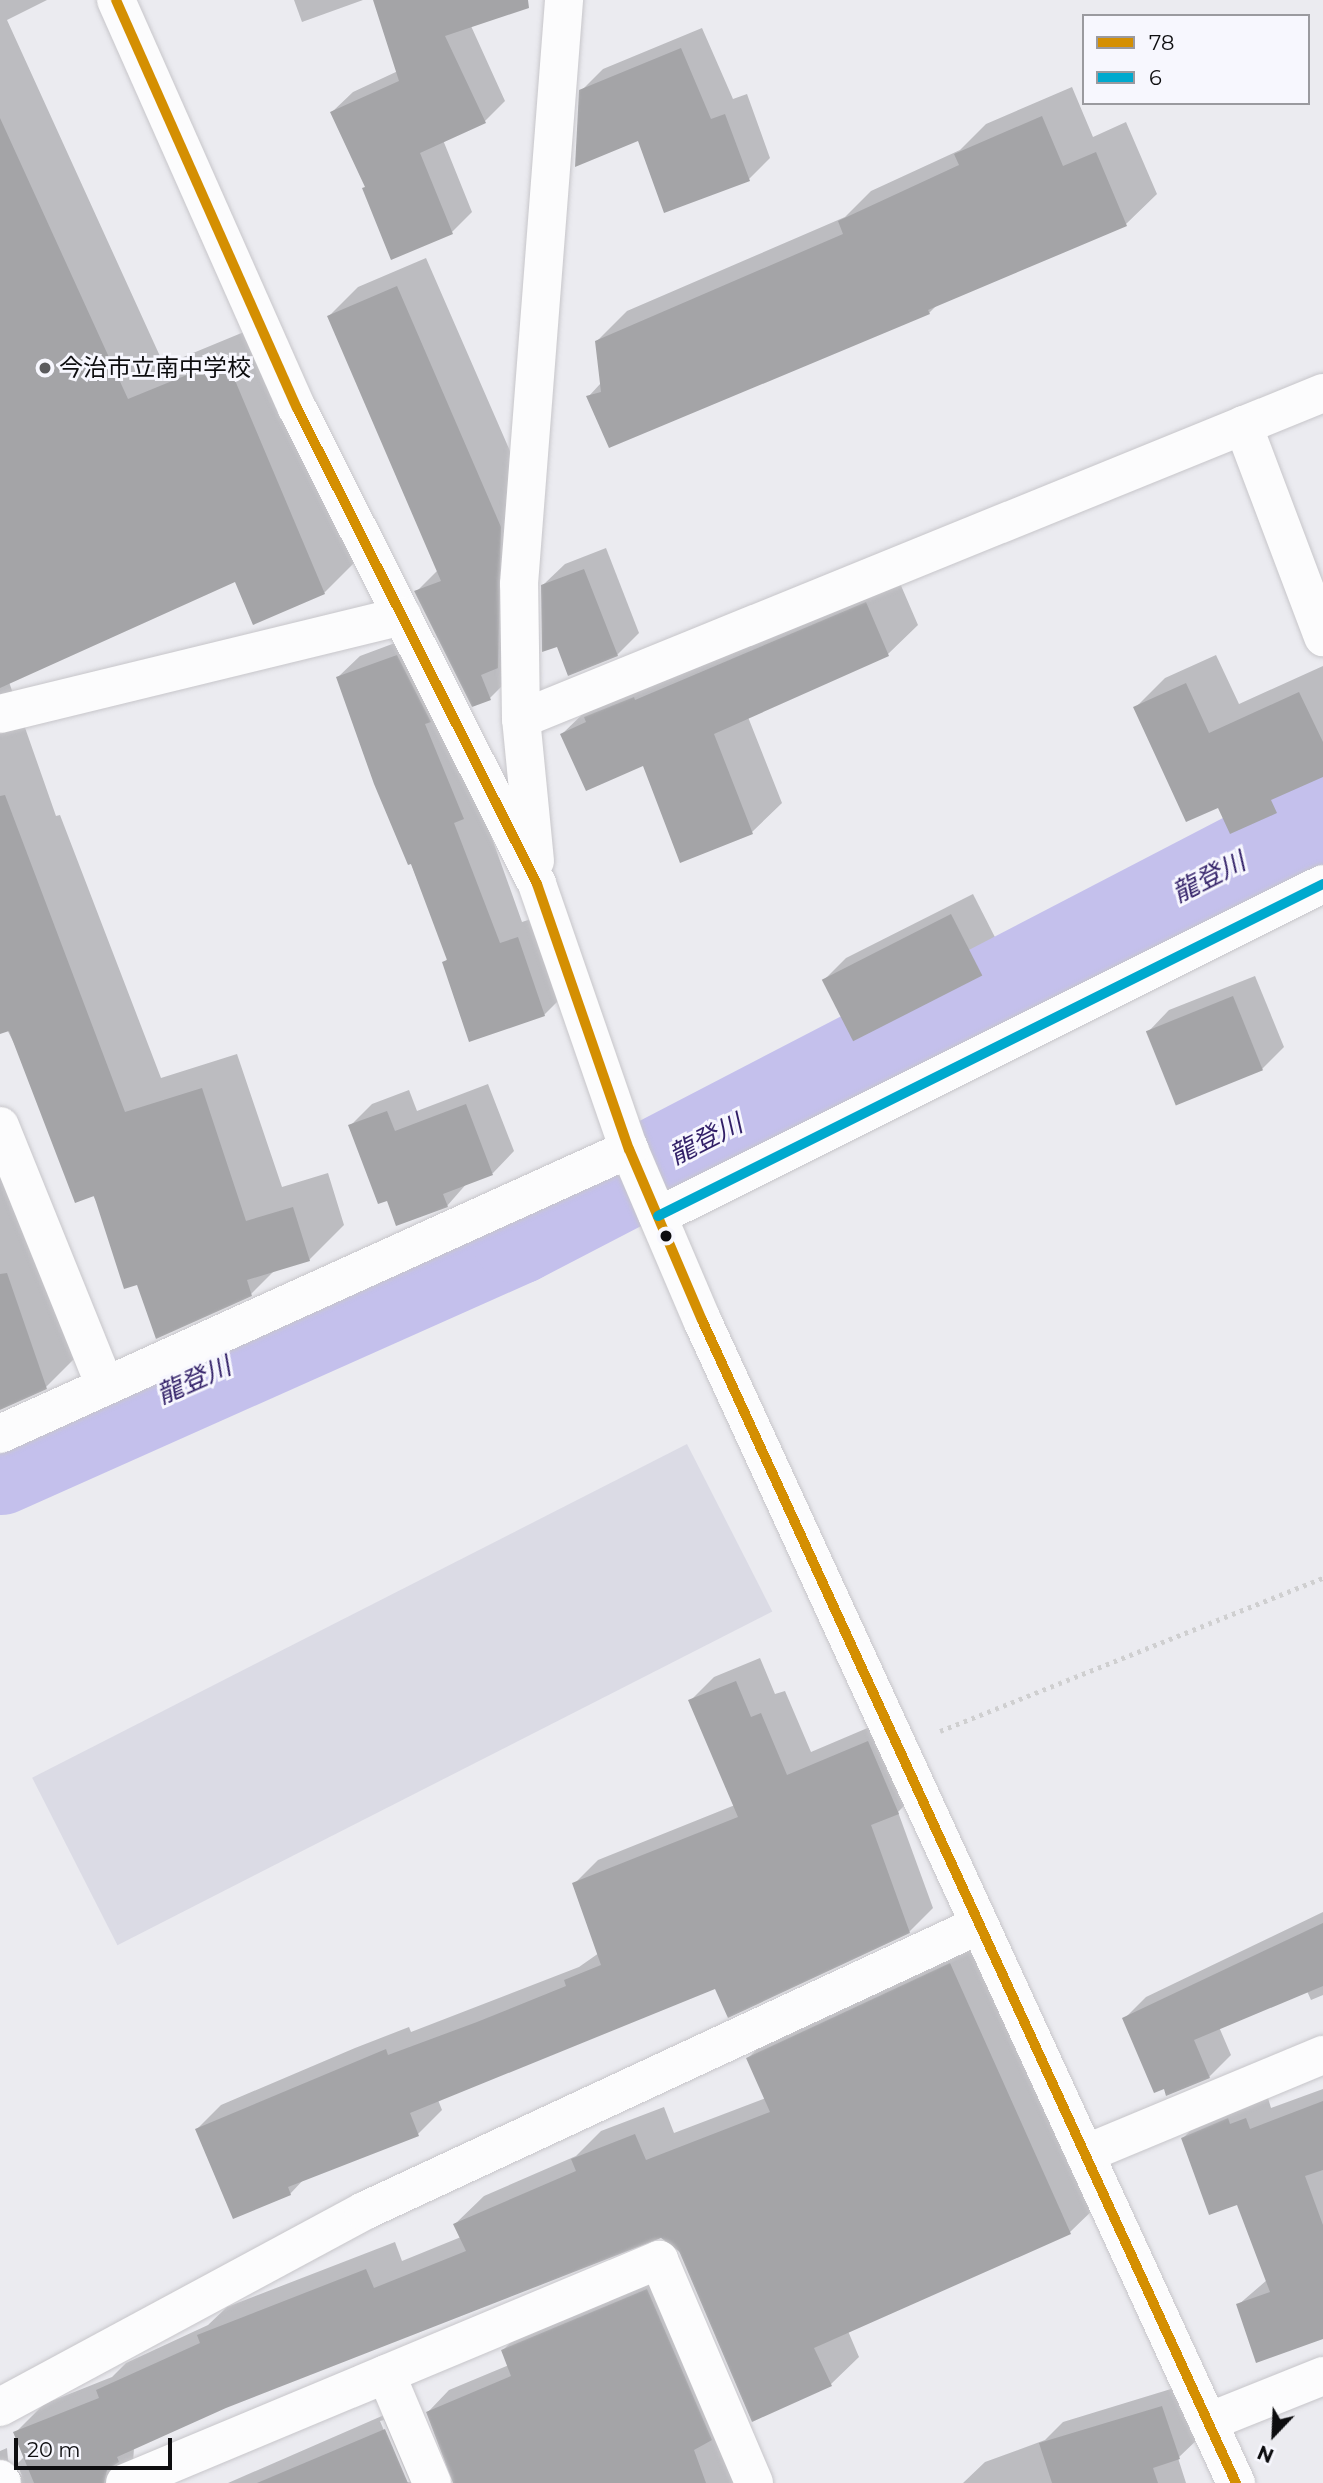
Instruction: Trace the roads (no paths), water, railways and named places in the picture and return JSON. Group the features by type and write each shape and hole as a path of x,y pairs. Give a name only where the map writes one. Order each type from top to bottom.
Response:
{"street":[{"path":"116,0 297,408 537,884 629,1149 658,1216 898,1748 1208,2422 1229,2481"},
{"path":"537,884 522,719 519,584 564,0"},
{"path":"522,719 1323,393"},
{"path":"1243,425 1323,637"},
{"path":"0,714 402,616"},
{"path":"658,1216 1323,884"},
{"path":"0,1126 105,1387"},
{"path":"0,1434 629,1149"},
{"path":"0,2407 364,2211 979,1924"},
{"path":"1085,2154 1323,2055"},
{"path":"125,2483 659,2260 754,2483"},
{"path":"386,2374 432,2483"},
{"path":"1208,2422 1323,2376"}],"waterway":[{"name":"龍登川","path":"0,1468 518,1237 1323,819"}],"place":[{"name":"今治市立南中学校","path":"45,368"}]}
